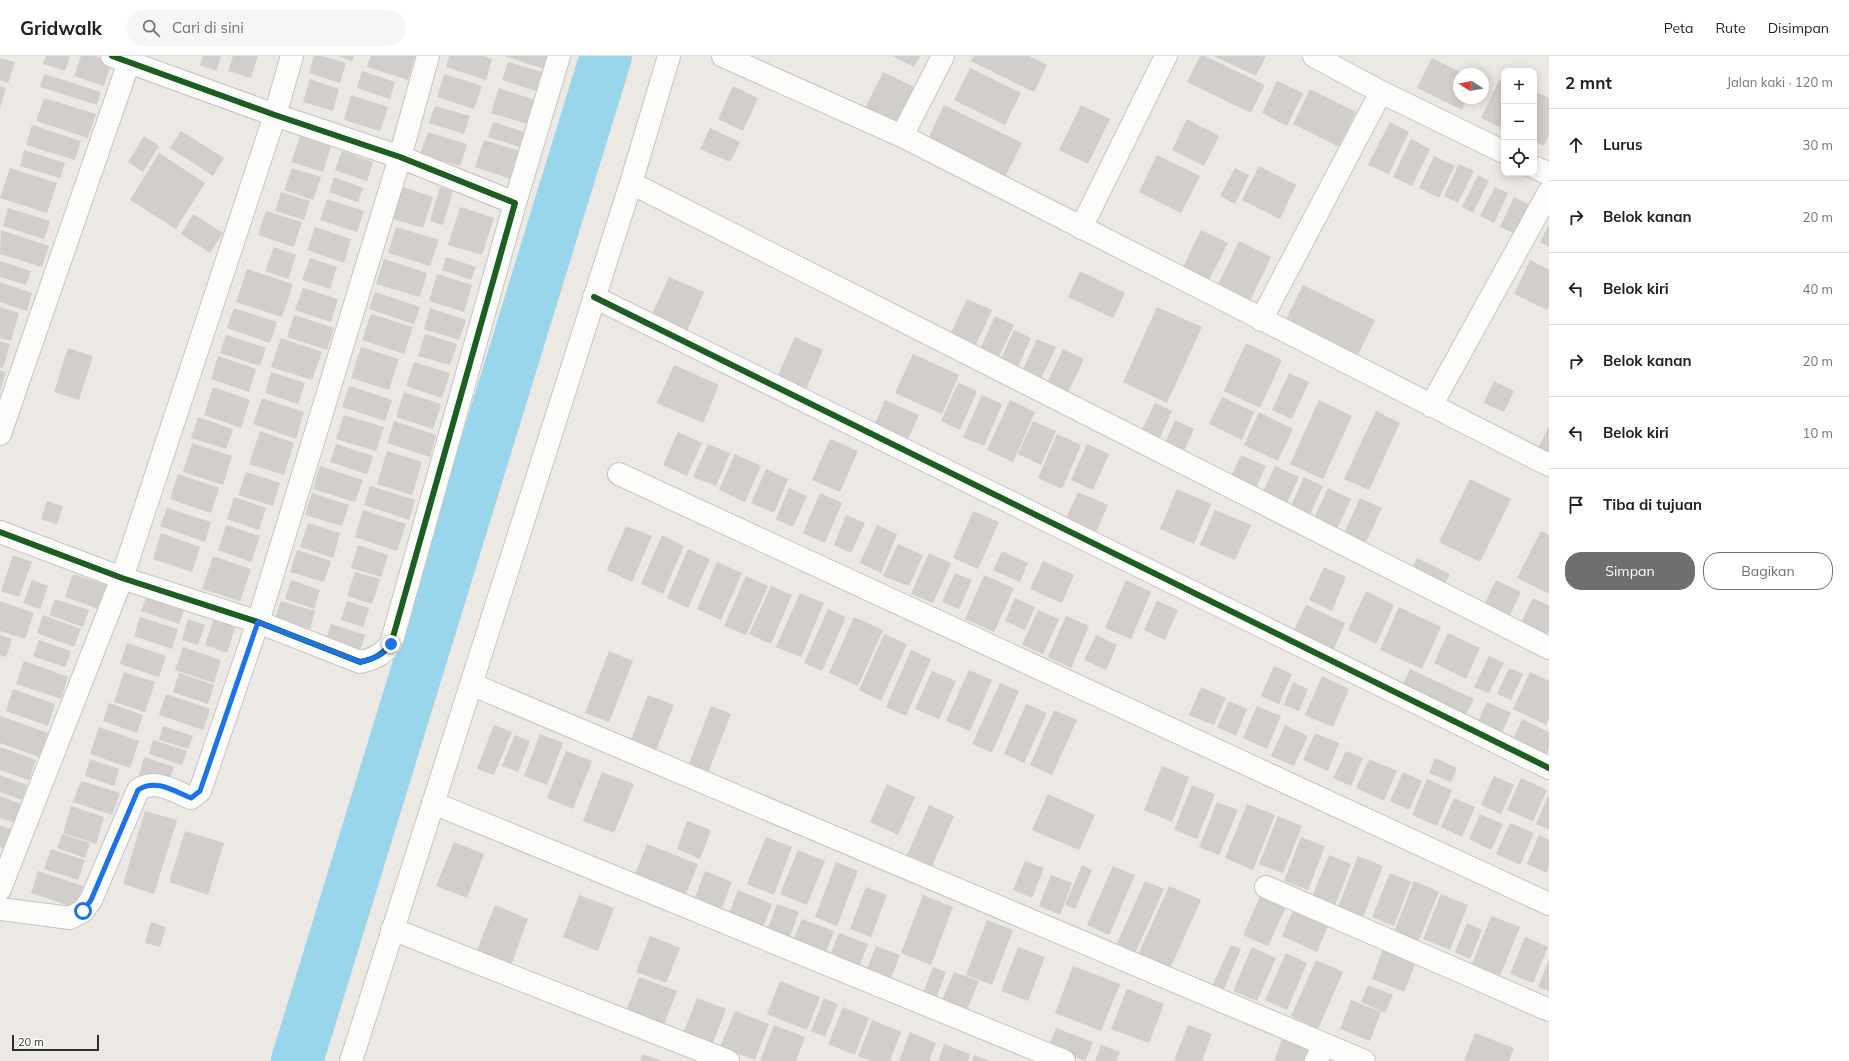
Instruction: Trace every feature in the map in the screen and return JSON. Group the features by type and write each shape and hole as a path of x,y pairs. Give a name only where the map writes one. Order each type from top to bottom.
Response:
{"street":[{"path":"0,889 122,578 275,115 292,56"},
{"path":"0,909 70,918 83,911 91,900 138,790 144,785 156,784 191,798 200,791 258,622 400,157 428,56"},
{"path":"0,532 122,578 258,622 360,662 373,659 384,652 391,644 515,203 559,56"},
{"path":"351,1061 631,183 669,56"},
{"path":"902,136 943,56"},
{"path":"1081,228 1166,56"},
{"path":"1314,56 1381,92 1501,151"},
{"path":"726,57 902,136 1261,320 1549,465"},
{"path":"0,434 124,58 275,115 400,157 515,203"},
{"path":"1261,320 1381,92"},
{"path":"1537,168 1549,174"},
{"path":"631,183 1549,648"},
{"path":"1431,406 1549,192"},
{"path":"594,297 1549,768"},
{"path":"619,474 1549,904"},
{"path":"471,684 1320,1052 1364,1061"},
{"path":"433,803 1064,1061"},
{"path":"1266,887 1549,1010"},
{"path":"392,929 728,1061"}],"building":[{"path":"46,56 70,56 65,71 43,64"},
{"path":"81,56 94,56 112,61 104,86 74,76"},
{"path":"203,56 221,56 216,71 200,65"},
{"path":"233,56 258,56 251,78 228,71"},
{"path":"314,56 322,56 346,63 340,83 309,73"},
{"path":"338,56 354,56 352,61"},
{"path":"371,56 415,56 408,80 367,67"},
{"path":"449,56 484,56 492,59 486,80 446,67"},
{"path":"504,56 548,56 544,69"},
{"path":"892,56 920,56 914,67"},
{"path":"974,56 1029,56 1047,65 1034,92 971,61"},
{"path":"1200,56 1205,56 1265,85 1251,113 1187,82"},
{"path":"1214,56 1266,56 1256,76"},
{"path":"0,58 15,62 8,83 0,80"},
{"path":"1432,58 1453,68 1453,104 1465,104 1462,110 1417,88"},
{"path":"508,62 542,72 536,91 502,80"},
{"path":"970,68 1021,93 1005,125 954,100"},
{"path":"362,71 395,82 390,99 357,88"},
{"path":"883,72 916,88 898,124 865,108"},
{"path":"44,74 101,92 97,105 40,87"},
{"path":"444,74 482,86 474,109 437,97"},
{"path":"310,79 339,89 333,111 303,102"},
{"path":"1500,79 1500,127 1481,118"},
{"path":"1277,81 1303,93 1287,126 1262,113"},
{"path":"0,86 6,88 0,108"},
{"path":"733,86 758,98 743,131 718,119"},
{"path":"499,88 535,100 527,124 491,113"},
{"path":"1310,89 1356,112 1339,147 1293,124"},
{"path":"1537,92 1549,98 1549,136 1544,146 1537,142"},
{"path":"351,95 388,107 380,131 344,120"},
{"path":"44,98 96,114 88,138 36,121"},
{"path":"944,105 1022,143 1004,179 927,141"},
{"path":"1081,105 1110,119 1088,164 1059,150"},
{"path":"435,106 470,116 464,134 429,123"},
{"path":"1187,119 1219,136 1204,166 1172,150"},
{"path":"493,122 524,132 519,147 488,137"},
{"path":"1390,122 1409,132 1389,174 1368,165"},
{"path":"32,125 81,141 75,160 26,145"},
{"path":"710,128 740,142 730,162 700,149"},
{"path":"181,131 224,158 213,176 170,148"},
{"path":"428,132 467,144 460,166 420,154"},
{"path":"301,134 332,144 323,172 291,162"},
{"path":"144,136 159,146 143,172 128,162"},
{"path":"1411,139 1430,149 1412,186 1393,177"},
{"path":"484,140 520,151 511,179 475,167"},
{"path":"24,150 65,163 60,178 20,166"},
{"path":"342,151 373,162 367,181 335,170"},
{"path":"159,153 205,183 176,229 130,200"},
{"path":"1157,155 1200,176 1181,213 1139,192"},
{"path":"1434,156 1455,166 1439,198 1419,188"},
{"path":"1459,164 1474,171 1458,203 1444,196"},
{"path":"1259,166 1296,185 1280,219 1242,200"},
{"path":"10,168 57,183 47,213 0,198"},
{"path":"292,168 321,177 313,200 284,190"},
{"path":"1235,168 1249,175 1235,204 1220,196"},
{"path":"1478,175 1489,181 1473,213 1462,207"},
{"path":"334,177 363,188 358,202 329,192"},
{"path":"403,187 433,197 423,228 393,219"},
{"path":"440,187 453,191 443,225 430,221"},
{"path":"1495,187 1508,193 1494,223 1480,216"},
{"path":"281,192 310,201 304,220 275,211"},
{"path":"1514,197 1530,205 1516,234 1500,227"},
{"path":"327,199 364,211 357,232 320,220"},
{"path":"460,207 494,218 482,255 448,245"},
{"path":"8,208 50,221 44,239 3,226"},
{"path":"266,211 302,222 294,247 258,235"},
{"path":"193,214 223,233 210,253 181,234"},
{"path":"1549,224 1549,247 1540,242"},
{"path":"315,227 351,239 344,263 307,250"},
{"path":"396,227 439,240 430,266 388,253"},
{"path":"1,230 49,246 42,267 0,254"},
{"path":"1201,230 1228,243 1208,282 1182,269"},
{"path":"1239,241 1271,257 1248,305 1216,289"},
{"path":"274,247 296,255 288,279 265,271"},
{"path":"446,257 476,267 471,280 442,270"},
{"path":"310,258 337,267 330,289 302,280"},
{"path":"384,259 427,273 420,297 376,284"},
{"path":"1530,260 1549,270 1549,305 1547,310 1514,294"},
{"path":"0,261 31,271 26,285 0,277"},
{"path":"247,269 293,284 282,317 236,302"},
{"path":"1080,271 1125,293 1113,318 1068,297"},
{"path":"437,274 472,285 464,312 429,301"},
{"path":"669,277 704,292 687,331 651,316"},
{"path":"0,282 32,293 27,311 0,302"},
{"path":"1303,285 1375,320 1358,355 1286,319"},
{"path":"303,288 338,299 331,322 295,310"},
{"path":"375,292 420,307 414,324 369,309"},
{"path":"967,299 992,310 972,353 947,341"},
{"path":"0,307 19,313 11,341 0,338"},
{"path":"1157,307 1202,327 1167,403 1123,382"},
{"path":"234,308 277,322 270,343 227,328"},
{"path":"430,308 466,320 459,340 424,329"},
{"path":"371,314 413,327 404,354 362,340"},
{"path":"294,315 334,328 327,350 287,337"},
{"path":"995,316 1014,325 995,365 977,356"},
{"path":"1014,330 1031,338 1016,371 999,363"},
{"path":"425,334 457,344 450,365 418,356"},
{"path":"226,335 266,348 260,366 220,353"},
{"path":"795,337 823,350 804,394 775,382"},
{"path":"281,338 322,352 312,380 271,367"},
{"path":"1037,339 1056,347 1038,385 1020,376"},
{"path":"0,341 10,344 3,368 0,367"},
{"path":"1246,343 1282,360 1260,408 1224,391"},
{"path":"361,347 399,359 389,390 351,378"},
{"path":"68,348 93,356 79,400 54,392"},
{"path":"1063,349 1084,359 1065,399 1044,390"},
{"path":"913,354 959,375 942,414 895,393"},
{"path":"218,356 256,369 249,392 211,379"},
{"path":"414,362 450,373 442,398 406,386"},
{"path":"674,365 719,385 703,423 657,403"},
{"path":"0,370 6,372 0,391"},
{"path":"271,372 305,383 298,404 265,393"},
{"path":"1289,373 1309,382 1292,419 1272,410"},
{"path":"1494,381 1514,391 1504,412 1484,403"},
{"path":"958,383 977,391 960,430 941,421"},
{"path":"349,386 392,400 385,421 342,407"},
{"path":"213,387 250,400 241,428 204,415"},
{"path":"404,392 441,404 433,429 396,417"},
{"path":"982,395 1002,404 984,446 963,437"},
{"path":"1222,397 1254,412 1242,440 1209,424"},
{"path":"262,398 304,412 296,439 253,424"},
{"path":"885,400 919,415 904,448 871,433"},
{"path":"1010,400 1035,412 1013,462 987,450"},
{"path":"1319,400 1352,416 1323,479 1290,464"},
{"path":"1155,403 1172,411 1156,446 1138,438"},
{"path":"1376,411 1400,423 1369,490 1344,479"},
{"path":"1259,412 1293,429 1278,461 1244,445"},
{"path":"344,415 384,427 376,451 336,439"},
{"path":"198,417 233,429 226,449 191,438"},
{"path":"1175,420 1194,429 1181,457 1163,448"},
{"path":"394,421 436,435 430,457 387,443"},
{"path":"1033,421 1056,431 1041,465 1018,454"},
{"path":"1549,426 1549,461 1535,454"},
{"path":"260,431 294,443 284,475 249,464"},
{"path":"678,432 702,443 687,476 663,465"},
{"path":"1057,434 1081,445 1062,489 1038,478"},
{"path":"830,439 858,451 840,492 812,480"},
{"path":"192,443 232,456 223,485 183,472"},
{"path":"336,444 373,456 367,474 330,462"},
{"path":"708,444 730,453 716,486 693,477"},
{"path":"1087,444 1109,454 1093,490 1071,480"},
{"path":"387,451 422,462 412,495 377,484"},
{"path":"735,454 761,466 745,502 719,490"},
{"path":"1241,455 1266,466 1253,495 1228,483"},
{"path":"320,466 363,480 355,502 313,489"},
{"path":"1275,466 1299,477 1283,511 1259,500"},
{"path":"766,469 788,479 774,513 751,503"},
{"path":"246,472 280,483 273,506 238,495"},
{"path":"178,474 219,488 211,513 170,499"},
{"path":"1304,477 1323,486 1307,521 1288,513"},
{"path":"1470,479 1511,499 1480,562 1439,542"},
{"path":"370,486 415,500 409,520 364,505"},
{"path":"789,488 807,496 793,527 776,519"},
{"path":"1328,488 1351,499 1336,531 1313,520"},
{"path":"1177,489 1211,504 1194,544 1160,529"},
{"path":"1078,492 1108,505 1093,539 1063,525"},
{"path":"312,493 349,505 342,526 305,515"},
{"path":"820,493 842,503 825,543 803,533"},
{"path":"234,497 266,508 259,530 227,519"},
{"path":"1360,498 1382,508 1363,548 1342,538"},
{"path":"47,501 63,506 57,524 41,519"},
{"path":"167,508 211,522 205,542 160,526"},
{"path":"363,510 406,524 397,551 355,537"},
{"path":"1215,510 1251,525 1235,560 1200,545"},
{"path":"973,511 999,522 978,569 953,558"},
{"path":"846,515 865,523 851,553 834,545"},
{"path":"308,523 340,533 333,558 300,547"},
{"path":"226,525 260,536 251,562 218,550"},
{"path":"877,525 897,534 881,573 860,563"},
{"path":"626,526 652,536 632,582 607,570"},
{"path":"1541,531 1549,535 1549,594 1517,578"},
{"path":"161,533 200,547 192,572 153,559"},
{"path":"662,535 684,546 663,594 641,584"},
{"path":"898,544 923,555 909,586 883,576"},
{"path":"358,545 388,555 381,577 351,568"},
{"path":"688,549 710,559 688,608 667,598"},
{"path":"297,550 331,561 324,582 290,572"},
{"path":"1002,551 1028,563 1020,582 993,570"},
{"path":"929,553 951,563 933,603 911,594"},
{"path":"13,555 32,562 19,597 1,591"},
{"path":"213,556 251,569 240,601 202,589"},
{"path":"1417,558 1450,574 1443,588 1410,573"},
{"path":"1043,561 1074,575 1062,603 1030,589"},
{"path":"717,562 742,573 721,620 697,609"},
{"path":"1324,567 1346,577 1332,611 1309,600"},
{"path":"355,572 380,579 372,604 347,596"},
{"path":"955,573 972,580 959,609 942,602"},
{"path":"73,574 109,586 101,610 65,597"},
{"path":"984,575 1014,588 994,632 965,619"},
{"path":"746,576 768,586 746,635 724,626"},
{"path":"32,580 48,586 40,609 23,603"},
{"path":"291,580 320,590 314,609 285,599"},
{"path":"1126,580 1151,592 1131,639 1105,628"},
{"path":"1496,580 1521,592 1507,621 1482,609"},
{"path":"771,586 792,595 771,644 749,634"},
{"path":"1366,591 1394,605 1376,644 1348,630"},
{"path":"800,593 824,603 801,657 776,647"},
{"path":"146,598 184,610 179,624 141,611"},
{"path":"1015,598 1035,607 1025,630 1005,621"},
{"path":"1533,598 1549,606 1549,630 1543,641 1518,629"},
{"path":"55,599 89,610 83,627 49,615"},
{"path":"0,601 34,613 25,639 0,631"},
{"path":"281,601 315,611 310,629 275,618"},
{"path":"347,601 369,608 363,627 341,620"},
{"path":"1157,601 1178,610 1165,640 1144,630"},
{"path":"1306,605 1345,623 1333,651 1293,632"},
{"path":"1399,607 1441,627 1422,669 1380,650"},
{"path":"828,609 846,617 822,671 804,663"},
{"path":"1038,610 1059,619 1043,654 1022,645"},
{"path":"43,615 81,629 74,647 37,633"},
{"path":"1066,616 1089,626 1071,668 1048,657"},
{"path":"140,617 178,629 172,649 134,636"},
{"path":"854,617 883,630 858,686 829,673"},
{"path":"214,618 236,625 227,653 205,645"},
{"path":"188,619 205,625 198,645 182,640"},
{"path":"331,624 365,635 358,657 324,646"},
{"path":"1448,633 1480,648 1466,679 1434,663"},
{"path":"884,634 907,644 881,701 859,690"},
{"path":"0,635 12,639 6,657 0,655"},
{"path":"1096,635 1117,645 1106,670 1084,660"},
{"path":"39,640 71,651 65,667 33,656"},
{"path":"127,643 166,656 159,677 120,664"},
{"path":"183,647 221,660 214,683 175,670"},
{"path":"911,650 931,659 906,716 886,707"},
{"path":"609,651 633,661 609,722 585,713"},
{"path":"1489,656 1504,663 1489,693 1474,687"},
{"path":"24,661 68,677 61,699 16,684"},
{"path":"1274,666 1292,674 1279,704 1261,696"},
{"path":"1509,668 1523,674 1511,700 1497,694"},
{"path":"1410,669 1474,699 1463,721 1400,691"},
{"path":"969,670 992,680 970,731 946,721"},
{"path":"932,671 956,681 939,719 915,709"},
{"path":"124,672 155,682 145,712 114,702"},
{"path":"1530,672 1549,681 1549,718 1546,725 1513,709"},
{"path":"179,673 214,685 208,704 173,692"},
{"path":"1322,676 1349,689 1333,727 1305,715"},
{"path":"1293,682 1308,689 1299,711 1284,705"},
{"path":"1000,683 1019,691 992,753 972,744"},
{"path":"1201,687 1226,698 1214,725 1189,715"},
{"path":"13,689 55,704 48,726 6,711"},
{"path":"166,694 210,709 203,730 159,715"},
{"path":"648,695 674,705 654,755 629,745"},
{"path":"1229,701 1247,709 1236,736 1217,727"},
{"path":"1487,702 1511,713 1499,739 1475,728"},
{"path":"109,703 143,715 137,733 103,721"},
{"path":"1026,704 1047,713 1024,763 1004,754"},
{"path":"711,706 731,714 707,775 688,767"},
{"path":"1257,706 1281,716 1267,749 1243,738"},
{"path":"1054,710 1077,720 1052,775 1030,765"},
{"path":"0,716 48,733 39,757 0,743"},
{"path":"1522,719 1549,732 1549,749 1546,755 1513,740"},
{"path":"494,725 512,732 494,775 477,769"},
{"path":"1285,725 1308,736 1294,766 1271,756"},
{"path":"163,726 193,736 188,749 159,740"},
{"path":"99,727 139,741 130,768 90,754"},
{"path":"1315,733 1339,743 1328,771 1303,760"},
{"path":"540,734 563,743 547,785 524,776"},
{"path":"515,735 530,741 518,772 502,766"},
{"path":"153,740 187,751 182,765 149,754"},
{"path":"0,747 36,760 29,780 0,770"},
{"path":"566,751 592,761 573,809 547,798"},
{"path":"1346,751 1363,758 1351,786 1333,778"},
{"path":"144,757 174,767 168,785 139,775"},
{"path":"1435,758 1457,768 1451,782 1429,773"},
{"path":"90,759 119,769 114,786 85,776"},
{"path":"1369,759 1397,771 1384,801 1356,788"},
{"path":"1162,766 1189,777 1172,822 1144,810"},
{"path":"602,772 634,784 614,833 583,821"},
{"path":"1403,772 1422,781 1409,810 1390,801"},
{"path":"0,775 27,785 22,800 0,792"},
{"path":"1494,776 1514,785 1501,814 1481,805"},
{"path":"1521,778 1547,790 1533,821 1507,810"},
{"path":"1427,779 1452,790 1437,826 1412,815"},
{"path":"81,781 120,793 112,815 73,802"},
{"path":"887,784 915,797 898,835 870,822"},
{"path":"1192,785 1215,794 1197,839 1174,830"},
{"path":"1048,794 1095,815 1079,850 1032,830"},
{"path":"1549,794 1549,830 1536,824"},
{"path":"0,796 24,805 18,824 0,818"},
{"path":"1454,798 1475,807 1462,837 1441,827"},
{"path":"1217,802 1238,810 1219,855 1199,847"},
{"path":"1247,804 1275,815 1253,870 1225,858"},
{"path":"929,805 954,816 932,866 907,855"},
{"path":"71,806 104,817 96,844 63,833"},
{"path":"145,811 177,820 154,894 123,884"},
{"path":"1480,814 1503,824 1491,850 1469,839"},
{"path":"1278,816 1302,826 1283,873 1259,864"},
{"path":"687,821 711,830 700,859 677,849"},
{"path":"1510,823 1534,833 1520,865 1496,854"},
{"path":"0,825 16,831 9,850 0,847"},
{"path":"185,831 224,843 208,895 169,882"},
{"path":"62,834 90,843 85,858 57,848"},
{"path":"1539,835 1549,840 1549,867 1547,873 1527,864"},
{"path":"766,837 792,847 774,895 747,884"},
{"path":"1301,837 1325,846 1308,890 1284,881"},
{"path":"454,842 484,854 467,898 436,886"},
{"path":"647,844 698,864 684,899 633,879"},
{"path":"51,849 85,860 78,880 44,869"},
{"path":"798,850 825,861 807,905 780,894"},
{"path":"1329,855 1351,864 1334,908 1311,899"},
{"path":"1358,856 1383,866 1361,922 1336,912"},
{"path":"1025,861 1044,868 1032,898 1013,890"},
{"path":"836,862 858,871 837,926 815,917"},
{"path":"1082,865 1092,870 1075,909 1065,905"},
{"path":"1113,866 1135,875 1109,935 1087,925"},
{"path":"38,871 83,886 76,908 31,893"},
{"path":"705,871 732,882 720,913 693,903"},
{"path":"1390,873 1411,882 1394,926 1372,917"},
{"path":"1051,875 1072,883 1060,915 1039,906"},
{"path":"1145,881 1164,889 1133,958 1114,950"},
{"path":"1414,881 1439,892 1416,947 1392,937"},
{"path":"1169,886 1201,900 1169,971 1137,957"},
{"path":"866,887 887,895 871,937 850,929"},
{"path":"738,890 772,904 762,929 728,916"},
{"path":"1261,894 1287,905 1268,946 1243,935"},
{"path":"1441,894 1468,905 1450,950 1423,939"},
{"path":"579,895 614,908 598,951 563,937"},
{"path":"923,895 953,907 931,965 901,953"},
{"path":"777,904 799,912 789,939 767,931"},
{"path":"495,905 528,919 510,968 475,955"},
{"path":"1294,908 1329,924 1317,952 1282,936"},
{"path":"1491,916 1520,927 1500,976 1472,964"},
{"path":"802,919 834,931 824,957 792,944"},
{"path":"987,920 1013,930 992,985 966,975"},
{"path":"151,922 166,927 160,947 145,943"},
{"path":"1467,923 1482,930 1470,959 1455,952"},
{"path":"839,933 868,944 858,969 829,958"},
{"path":"650,936 680,948 666,983 636,972"},
{"path":"1525,937 1548,947 1533,983 1510,974"},
{"path":"1231,945 1241,949 1223,991 1212,986"},
{"path":"876,946 900,955 889,984 865,974"},
{"path":"1018,947 1045,957 1028,1001 1001,991"},
{"path":"1252,947 1276,958 1257,1001 1233,991"},
{"path":"1383,949 1416,962 1404,992 1372,979"},
{"path":"1286,953 1307,963 1287,1010 1265,1000"},
{"path":"1549,959 1549,991 1538,987"},
{"path":"1316,960 1343,972 1318,1029 1291,1016"},
{"path":"1073,966 1120,984 1101,1031 1055,1013"},
{"path":"933,967 946,972 936,998 923,993"},
{"path":"954,972 979,981 967,1010 942,1000"},
{"path":"639,977 677,991 662,1029 625,1014"},
{"path":"780,981 820,997 807,1030 767,1014"},
{"path":"1368,985 1393,995 1385,1013 1361,1002"},
{"path":"1127,989 1164,1004 1149,1043 1111,1029"},
{"path":"697,998 726,1009 712,1045 683,1034"},
{"path":"824,998 838,1004 825,1037 811,1031"},
{"path":"1351,1000 1381,1012 1370,1041 1340,1029"},
{"path":"843,1007 869,1018 855,1055 828,1044"},
{"path":"735,1011 769,1024 755,1060 720,1047"},
{"path":"872,1020 901,1032 890,1061 871,1061 858,1056"},
{"path":"774,1025 805,1037 796,1061 760,1061"},
{"path":"1188,1025 1212,1034 1202,1061 1174,1061"},
{"path":"1056,1028 1093,1042 1085,1061 1049,1047"},
{"path":"910,1032 936,1043 929,1061 899,1061"},
{"path":"1475,1033 1514,1048 1509,1061 1464,1061"},
{"path":"1282,1039 1311,1050 1306,1061 1274,1061"},
{"path":"944,1044 970,1054 968,1061 938,1061"},
{"path":"1101,1045 1120,1052 1116,1061 1095,1061"},
{"path":"643,1054 662,1061 640,1061"},
{"path":"974,1055 990,1061 972,1061"}],"waterway":[{"path":"297,1061 606,56"}],"cycle path":[{"path":"0,532 122,578 258,622 360,662 374,658 381,654 391,644 515,203 400,157 275,115 112,56"},
{"path":"594,297 1549,768"}],"route":[{"path":"83,911 91,900 138,790 144,785 156,784 191,798 200,791 258,622 360,662 373,659 384,652 391,644"}]}
